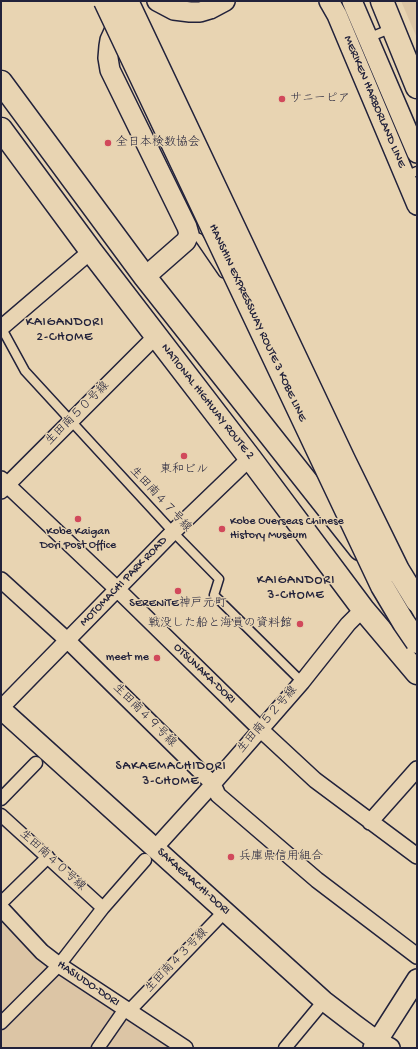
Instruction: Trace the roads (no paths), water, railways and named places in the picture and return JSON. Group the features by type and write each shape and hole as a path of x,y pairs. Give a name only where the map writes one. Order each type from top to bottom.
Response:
{"highway":[{"name":"HANSHIN EXPRESSWAY ROUTE 3 KOBE LINE","path":"105,1 378,578 404,623 417,642"},
{"name":"HANSHIN EXPRESSWAY ROUTE 3 KOBE LINE","path":"128,1 344,460 398,570 417,601"},
{"path":"381,1 417,87"},
{"path":"388,1 417,70"},
{"path":"1,82 145,277 417,623"},
{"name":"NATIONAL HIGHWAY ROUTE 2","path":"1,129 91,251 250,458 363,609 417,673"}],"street":[{"path":"128,1 110,40 108,64 187,227 189,234 186,241 145,277"},
{"path":"157,1 160,4 174,10 200,12 210,9 225,1"},
{"name":"MERIKEN HARBORLAND LINE","path":"329,1 411,173 417,205"},
{"name":"MERIKEN HARBORLAND LINE","path":"352,1 417,153"},
{"path":"350,46 368,38"},
{"path":"1,327 91,251"},
{"name":"生田南５０号線","path":"3,485 71,421 156,336"},
{"name":"MOTOMACHI PARK ROAD","path":"1,709 173,532 250,458"},
{"name":"OTSUNAKA-DORI","path":"3,485 117,589 260,729 315,780 417,856"},
{"name":"生田南４９号線","path":"1,580 67,640 213,784 218,795 317,880 417,956"},
{"name":"生田南５２号線","path":"1,1023 59,965 103,908 302,682 348,624 363,609"},
{"name":"SAKAEMACHI-DORI","path":"1,709 150,854 224,911 324,1001 380,1046"},
{"path":"1,799 36,763"},
{"path":"370,822 417,769"},
{"name":"生田南４０号線","path":"1,815 103,908"},
{"path":"1,903 48,857"},
{"name":"HASIUDO-DORI","path":"1,908 42,952 59,965 185,1048"},
{"name":"生田南４３号線","path":"98,1048 127,1010 224,911"},
{"path":"380,1046 417,979"},
{"path":"285,1048 324,1001"}],"lane":[{"path":"368,38 392,28 381,1"},
{"path":"189,234 199,238 236,291"},
{"name":"生田南４７号線","path":"1,327 25,371 173,532 219,579 214,595 302,682"}],"place":[{"name":"サニーピア","path":"282,99"},
{"name":"全日本検数協会","path":"108,143"},
{"name":"東和ビル","path":"184,456"},
{"name":"Kobe Kaigan Dori Post Office","path":"78,519"},
{"name":"Kobe Overseas Chinese History Museum","path":"222,529"},
{"name":"SERENiTE神戸元町","path":"178,591"},
{"name":"戦没した船と海員の資料館","path":"300,624"},
{"name":"meet me","path":"157,658"},
{"name":"兵庫県信用組合","path":"231,857"}],"district":[{"name":"KAIGANDORI 2-CHOME","path":"65,330"},
{"name":"KAIGANDORI 3-CHOME","path":"296,588"},
{"name":"SAKAEMACHIDORI 3-CHOME","path":"171,774"}]}
